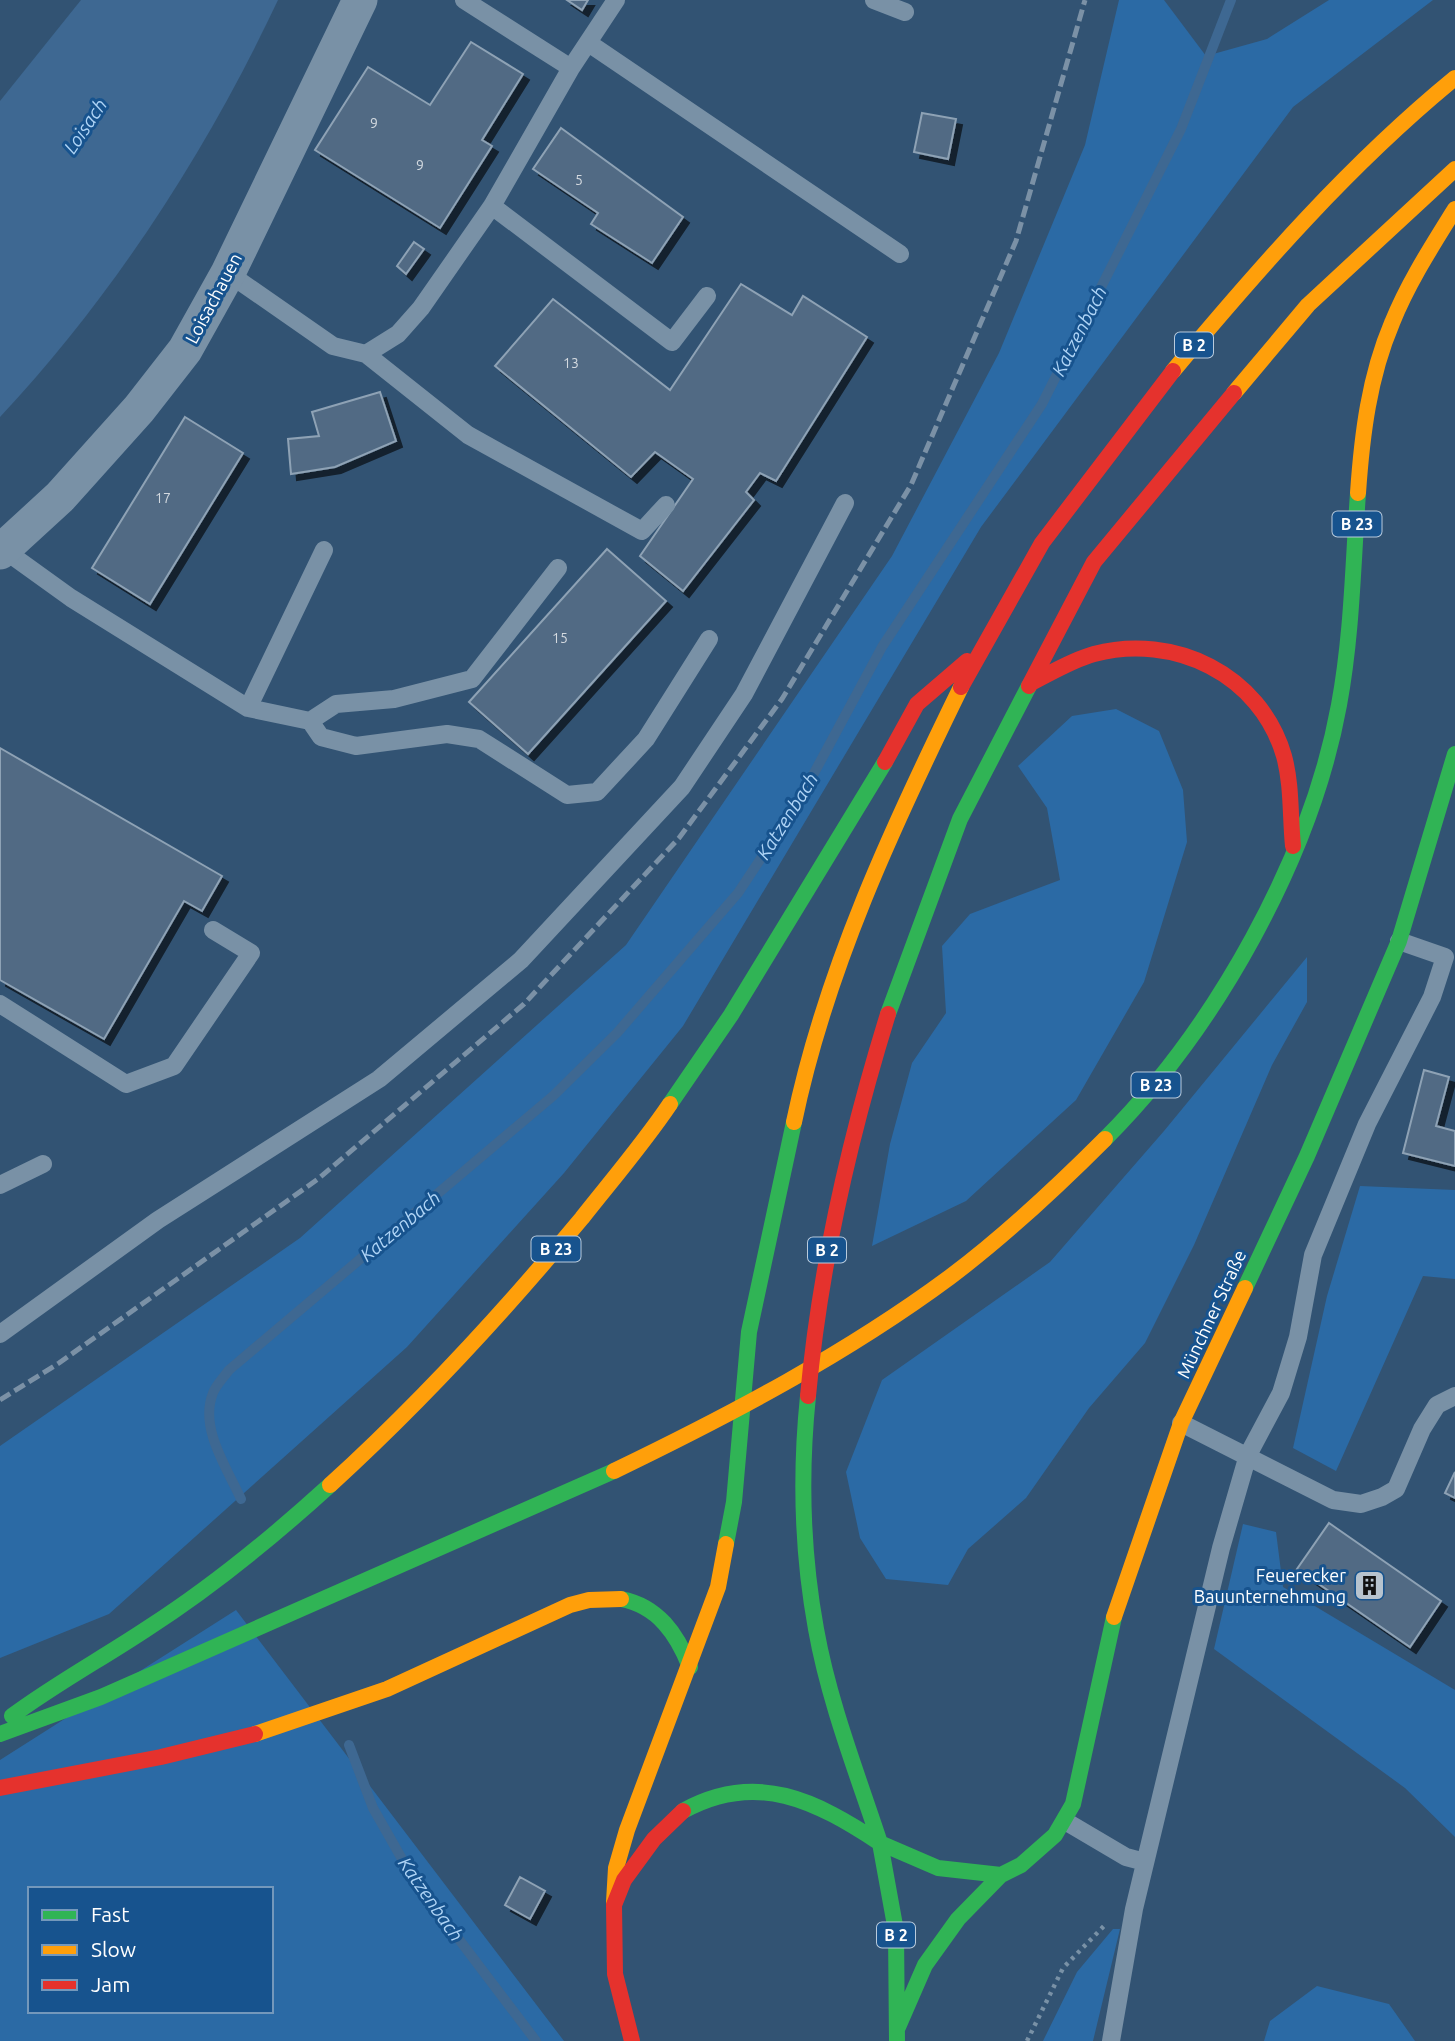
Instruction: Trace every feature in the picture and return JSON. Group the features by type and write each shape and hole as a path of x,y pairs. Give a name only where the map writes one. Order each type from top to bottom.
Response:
{"main road":[{"name":"B 2","path":"632,2041 615,1976 616,1868 627,1830 718,1587 734,1502 748,1332 800,1093 842,954 908,795 979,651 1042,543 1144,405 1268,257 1409,115 1455,78"},
{"name":"B 2","path":"897,2034 896,1931 880,1843 829,1682 817,1631 805,1543 804,1432 813,1340 828,1242 859,1108 899,976 960,819 1094,562 1181,454 1308,305 1455,169"},
{"name":"B 23","path":"0,1734 102,1696 632,1462 747,1405 845,1347 960,1272 1025,1220 1084,1166 1144,1100 1197,1032 1235,972 1270,908 1313,804 1336,726 1348,647 1361,437 1378,359 1397,309 1455,209"},
{"path":"1031,683 1095,654 1139,648 1175,652 1208,663 1236,680 1258,704 1274,728 1284,757 1293,851"},
{"name":"B 23","path":"0,1726 43,1693 149,1628 286,1525 405,1416 514,1300 650,1134 731,1015 861,804 917,704 979,651"},
{"name":"Münchner Straße","path":"897,2034 925,1965 941,1941 977,1897 1001,1875 1021,1865 1042,1847 1065,1821 1079,1788 1117,1606 1181,1423 1307,1156 1399,941 1455,754"},
{"path":"0,1788 137,1762 320,1714 450,1662 564,1608 589,1600 608,1598 644,1605 667,1620 682,1641 690,1667"},
{"name":"B 2","path":"614,1902 632,1868 668,1821 686,1808 714,1797 761,1791 790,1796 837,1815 880,1843"},
{"path":"880,1843 934,1869 963,1875 1001,1875"}],"street":[{"name":"Loisachauen","path":"2,550 60,497 139,409 185,350 228,273 263,195 360,0"}],"lane":[{"path":"464,0 571,68"},
{"path":"366,354 398,334 421,308 492,206 571,68 590,44 616,0"},
{"path":"874,0 905,12"},
{"path":"590,44 900,254"},
{"path":"492,206 672,342 707,296"},
{"path":"228,273 333,346 366,354 468,435 642,531 666,505"},
{"path":"0,1334 158,1220 379,1079 521,960 682,787 744,694 845,503"},
{"path":"2,550 71,598 248,708 310,721 321,737 356,746 447,734 479,739 567,795 597,792 646,739 709,639"},
{"path":"248,708 324,550"},
{"path":"310,721 336,704 394,699 472,678 558,568"},
{"path":"0,1004 126,1084 174,1066 251,953 213,930"},
{"path":"1111,2041 1134,1909 1221,1548 1248,1455 1281,1393 1298,1337 1313,1255 1367,1124 1432,997 1445,957 1399,941"},
{"path":"0,1185 43,1164"},
{"path":"1181,1423 1333,1500 1361,1504 1396,1489 1422,1429 1437,1405 1455,1396"},
{"path":"1065,1821 1126,1857 1145,1862"}],"path":[{"path":"1027,2041 1063,1968 1112,1919 1125,1909 1134,1909"}],"shaded area":[{"path":"1119,0 1164,0 1206,56 1267,39 1329,0 1433,0 1293,107 981,527 683,1026 564,1173 407,1347 109,1614 0,1658 0,1446 300,1238 626,945 892,556 999,353 1085,145"},
{"path":"1116,709 1159,731 1183,790 1187,842 1144,982 1076,1100 966,1201 872,1246 890,1144 912,1063 946,1013 942,946 970,914 1060,880 1047,808 1018,766 1072,716"},
{"path":"1307,957 1307,1002 1272,1065 1194,1245 1145,1343 1089,1408 1026,1498 968,1549 948,1585 886,1579 860,1538 846,1472 882,1380 1050,1262 1164,1131"},
{"path":"1360,1186 1455,1190 1455,1279 1423,1276 1336,1471 1293,1448 1327,1296"},
{"path":"1243,1524 1276,1532 1283,1587 1455,1690 1455,1837 1405,1788 1214,1649"},
{"path":"236,1610 564,2041 0,2041 0,1760"},
{"path":"1113,1929 1120,1929 1093,2041 1043,2041 1077,1972"},
{"path":"1317,1986 1389,2004 1415,2041 1264,2041 1270,2021"}],"water":[{"name":"Loisach","path":"81,0 278,0 221,112 155,219 82,322 0,417 0,101"}],"building":[{"path":"567,0 588,0 582,10"},
{"path":"471,42 523,74 482,140 492,146 440,228 315,150 368,67 430,105"},
{"path":"922,113 956,119 948,159 914,152"},
{"path":"561,128 683,217 652,263 591,224 598,213 533,169"},
{"path":"414,242 424,249 406,274 397,266"},
{"path":"741,284 792,315 803,296 867,337 776,481 760,473 746,492 754,500 683,591 640,556 693,479 655,452 631,477 495,366 553,299 670,390"},
{"path":"380,392 396,441 335,467 291,474 288,439 319,436 312,412"},
{"path":"185,417 243,453 150,604 92,568"},
{"path":"607,549 666,601 528,754 469,702"},
{"path":"0,748 222,876 202,911 184,901 104,1039 0,980"},
{"path":"1424,1070 1449,1077 1436,1126 1455,1131 1455,1166 1403,1153"},
{"path":"1455,1472 1455,1498 1445,1493"},
{"name":"Feuerecker Bauunternehmung","path":"1329,1523 1441,1601 1410,1647 1297,1569"},
{"path":"520,1877 545,1891 530,1919 505,1905"}],"waterway":[{"name":"Katzenbach","path":"241,1499 212,1434 210,1406 216,1387 229,1370 553,1096 617,1033 738,893 799,801 882,647 1042,404 1181,129 1231,0"},
{"name":"Katzenbach","path":"349,1745 373,1808 414,1880 536,2041"}],"railway":[{"path":"0,1400 59,1363 318,1179 524,1004 679,838 782,699 911,485 1016,241 1085,0"}],"traffic: fast":[{"path":"1105,1139 1184,1046 1220,994 1282,881 1306,822 1325,763 1339,705 1352,599 1358,493"},
{"path":"888,1014 960,819 1029,686"},
{"path":"1245,1288 1307,1156 1399,941 1455,754"},
{"path":"670,1104 731,1015 885,762"},
{"path":"726,1544 734,1502 749,1332 794,1122"},
{"path":"808,1396 804,1513 811,1600 828,1683 880,1843"},
{"path":"0,1734 101,1697 614,1471"},
{"path":"12,1716 196,1596 265,1542 330,1485"},
{"path":"621,1599 646,1608 656,1615 679,1643 690,1667"},
{"path":"898,2027 925,1965 958,1919 1001,1875 1021,1865 1055,1835 1073,1804 1114,1617"},
{"path":"683,1811 710,1799 736,1793 761,1792 809,1804 880,1843 896,1931 897,2041"},
{"path":"880,1843 938,1868 1001,1875"}],"traffic: slow":[{"path":"1173,371 1307,218 1379,145 1455,78"},
{"path":"1234,393 1308,305 1455,169"},
{"path":"1358,493 1368,407 1384,343 1413,279 1455,209"},
{"path":"794,1122 824,1009 864,899 961,687"},
{"path":"330,1485 429,1389 522,1288 582,1218 670,1104"},
{"path":"614,1471 786,1382 910,1305 1011,1228 1105,1139"},
{"path":"1114,1617 1181,1423 1245,1288"},
{"path":"614,1902 616,1868 627,1830 718,1587 726,1544"},
{"path":"255,1734 387,1689 570,1605 589,1600 621,1599"}],"traffic: jam":[{"path":"961,687 1042,543 1173,371"},
{"path":"1029,686 1094,562 1234,393"},
{"path":"1031,683 1094,654 1124,649 1183,655 1210,666 1234,682 1255,703 1272,727 1287,767 1293,846"},
{"path":"885,762 917,704 967,661"},
{"path":"808,1396 820,1299 838,1203 888,1014"},
{"path":"0,1788 161,1757 255,1734"},
{"path":"632,2041 615,1974 614,1905 624,1880 654,1839 683,1811"}],"place":[{"name":"Feuerecker Bauunternehmung","path":"1369,1585"}]}
